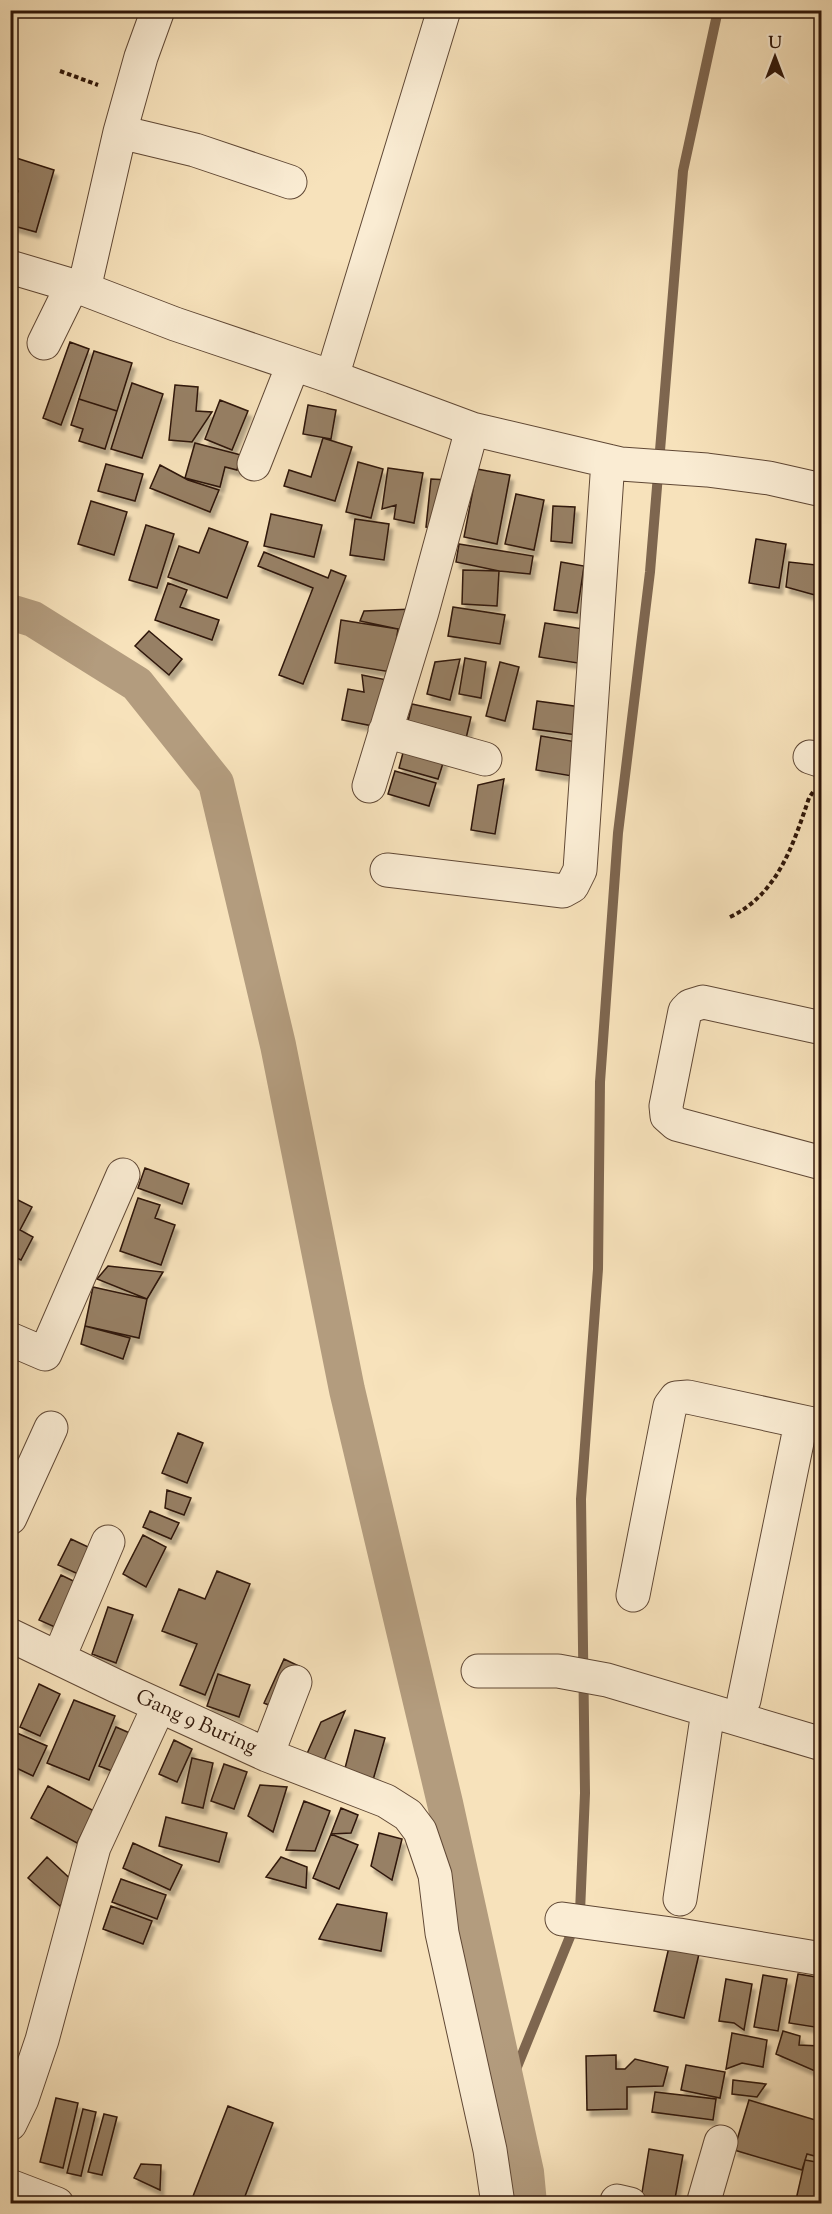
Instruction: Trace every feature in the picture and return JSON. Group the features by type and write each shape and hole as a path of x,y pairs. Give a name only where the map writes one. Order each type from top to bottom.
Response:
{"street":[{"path":"44,343 78,288 141,57 158,10"},
{"path":"332,377 444,10"},
{"path":"120,132 195,150 290,182"},
{"path":"10,267 78,288 175,324 332,377 472,429 615,462 769,478 822,490"},
{"path":"254,464 293,365"},
{"path":"369,786 440,550 472,429"},
{"path":"387,870 563,891 572,886 580,870 615,462"},
{"path":"385,731 485,759"},
{"path":"822,1028 703,1002 690,1006 685,1011 666,1106 667,1116 676,1124 822,1163"},
{"path":"10,1339 45,1354 123,1175"},
{"path":"633,1595 670,1406 676,1398 688,1397 811,1424 744,1700"},
{"path":"10,1518 51,1428"},
{"path":"59,1657 108,1542"},
{"name":"Gang 9 Buring","path":"10,1635 267,1755 386,1801 408,1815 420,1831 435,1875 442,1933 490,2150 498,2204"},
{"path":"478,1671 558,1671 607,1680 822,1744"},
{"path":"267,1755 295,1682"},
{"path":"10,2124 22,2100 42,2040 94,1847 159,1706"},
{"path":"680,1899 708,1711"},
{"path":"577,1922 679,1935 822,1959"},
{"path":"703,2204 721,2142"},
{"path":"10,2186 57,2204"}],"path":[{"path":"60,71 130,98"},
{"path":"730,917 746,910 770,887 793,844 809,798 815,769"}],"building":[{"path":"10,156 54,170 36,232 10,225 10,215 18,191 10,189"},
{"path":"70,342 89,349 61,425 43,418"},
{"path":"94,351 132,363 117,411 79,399"},
{"path":"132,383 163,394 142,458 111,449"},
{"path":"175,385 198,387 196,411 212,412 192,442 169,440"},
{"path":"79,399 117,411 105,449 79,441 83,429 71,425"},
{"path":"220,400 248,411 232,450 205,439"},
{"path":"308,405 336,410 331,439 303,434"},
{"path":"323,438 352,447 335,501 284,486 289,470 311,477"},
{"path":"195,443 241,455 237,470 225,467 220,487 185,478"},
{"path":"358,462 383,469 371,518 346,512"},
{"path":"106,464 143,474 135,501 98,491"},
{"path":"160,465 188,480 219,490 210,512 150,488"},
{"path":"388,468 423,473 414,523 394,519 396,505 382,509"},
{"path":"477,469 510,475 497,544 464,537"},
{"path":"431,479 449,480 442,529 426,527"},
{"path":"516,494 544,500 534,550 505,544"},
{"path":"91,501 127,512 114,555 78,544"},
{"path":"553,506 575,507 572,543 551,541"},
{"path":"271,514 322,525 314,557 264,546"},
{"path":"355,519 389,524 384,560 350,555"},
{"path":"146,525 174,534 157,588 129,580"},
{"path":"209,528 248,542 227,598 168,577 179,546 199,553"},
{"path":"819,534 822,534 822,597 786,587 789,562 816,565"},
{"path":"756,539 786,544 779,588 749,583"},
{"path":"459,544 533,556 530,574 499,571 456,562"},
{"path":"264,552 328,578 331,570 346,576 303,684 279,675 313,588 258,566"},
{"path":"561,562 584,566 577,613 554,610"},
{"path":"463,570 499,571 497,606 462,604"},
{"path":"168,583 187,590 180,607 219,620 212,640 155,620"},
{"path":"453,607 505,615 500,644 448,636"},
{"path":"413,609 406,628 398,629 360,621 364,611"},
{"path":"341,620 398,629 391,672 335,663"},
{"path":"545,623 590,630 584,664 539,657"},
{"path":"149,631 182,659 169,675 135,646"},
{"path":"465,658 486,662 481,698 459,694"},
{"path":"460,659 450,700 427,694 435,662"},
{"path":"500,662 519,667 505,721 486,716"},
{"path":"362,675 392,681 383,728 342,720 348,689 364,692"},
{"path":"537,701 581,707 577,735 533,729"},
{"path":"412,704 471,717 464,747 405,734"},
{"path":"541,736 577,742 572,776 536,770"},
{"path":"404,749 444,760 438,779 399,768"},
{"path":"395,771 436,783 429,806 388,794"},
{"path":"504,779 495,834 471,830 478,785"},
{"path":"145,1168 189,1184 182,1204 138,1188"},
{"path":"10,1196 32,1207 20,1230 33,1237 21,1260 10,1255"},
{"path":"138,1198 160,1205 155,1218 175,1225 161,1265 120,1251"},
{"path":"108,1266 163,1272 147,1299 97,1279"},
{"path":"93,1287 147,1299 139,1338 85,1326"},
{"path":"85,1326 130,1338 123,1359 81,1344"},
{"path":"178,1433 203,1443 187,1483 162,1473"},
{"path":"167,1490 191,1498 184,1515 165,1508"},
{"path":"150,1511 179,1523 171,1539 143,1527"},
{"path":"143,1535 166,1547 146,1587 123,1574"},
{"path":"71,1539 99,1552 87,1578 58,1565"},
{"path":"217,1571 250,1584 205,1695 180,1685 197,1644 162,1631 179,1589 205,1599"},
{"path":"61,1575 88,1588 66,1632 39,1620"},
{"path":"108,1607 133,1615 116,1663 92,1654"},
{"path":"284,1659 299,1666 280,1710 264,1703"},
{"path":"218,1674 250,1685 239,1717 207,1706"},
{"path":"39,1684 60,1694 40,1736 20,1727"},
{"path":"74,1700 115,1716 89,1780 47,1763"},
{"path":"345,1711 323,1763 306,1756 321,1722"},
{"path":"116,1727 141,1738 125,1776 99,1766"},
{"path":"10,1730 47,1746 33,1776 10,1765"},
{"path":"355,1730 385,1738 373,1780 344,1772"},
{"path":"174,1740 192,1749 177,1782 159,1774"},
{"path":"192,1758 213,1763 203,1808 182,1803"},
{"path":"224,1764 247,1772 234,1809 211,1801"},
{"path":"260,1785 287,1787 273,1832 248,1816"},
{"path":"48,1786 94,1811 77,1843 31,1818"},
{"path":"304,1801 330,1811 315,1851 286,1850"},
{"path":"341,1808 358,1815 351,1833 331,1834"},
{"path":"166,1817 227,1833 219,1862 159,1846"},
{"path":"379,1833 402,1839 392,1880 371,1866"},
{"path":"331,1834 358,1845 339,1889 313,1878"},
{"path":"133,1843 182,1865 170,1890 123,1868"},
{"path":"47,1857 78,1886 60,1906 28,1878"},
{"path":"281,1857 307,1867 306,1888 266,1877"},
{"path":"121,1879 166,1895 157,1919 112,1902"},
{"path":"337,1904 387,1913 381,1951 319,1939"},
{"path":"111,1906 152,1921 143,1944 103,1929"},
{"path":"669,1947 699,1954 684,2018 654,2011"},
{"path":"798,1974 822,1978 821,2028 789,2023"},
{"path":"763,1975 787,1979 778,2031 754,2027"},
{"path":"726,1979 752,1984 744,2030 734,2023 719,2021"},
{"path":"783,2031 800,2036 799,2045 820,2046 815,2071 776,2054"},
{"path":"732,2033 767,2040 763,2067 742,2063 726,2069"},
{"path":"616,2055 616,2069 625,2069 635,2059 668,2067 663,2086 627,2087 627,2109 587,2110 586,2056"},
{"path":"686,2065 725,2072 720,2098 681,2090"},
{"path":"733,2080 766,2084 757,2097 732,2094"},
{"path":"655,2092 716,2099 713,2120 652,2112"},
{"path":"56,2098 78,2103 63,2168 40,2162"},
{"path":"749,2100 822,2122 822,2158 807,2154 802,2170 734,2150"},
{"path":"228,2106 273,2123 242,2204 190,2204"},
{"path":"83,2109 96,2112 81,2176 67,2173"},
{"path":"104,2114 117,2117 102,2175 88,2172"},
{"path":"649,2149 683,2155 674,2204 641,2199"},
{"path":"805,2160 822,2163 822,2204 795,2204"},
{"path":"141,2164 161,2165 160,2190 134,2178"}],"waterway":[{"path":"508,2089 580,1912 585,1793 581,1499 598,1269 600,1082 618,833 650,572 683,171 718,10"},
{"path":"10,612 33,619 137,684 216,783 278,1045 347,1390 445,1803 526,2172 529,2204"}]}
